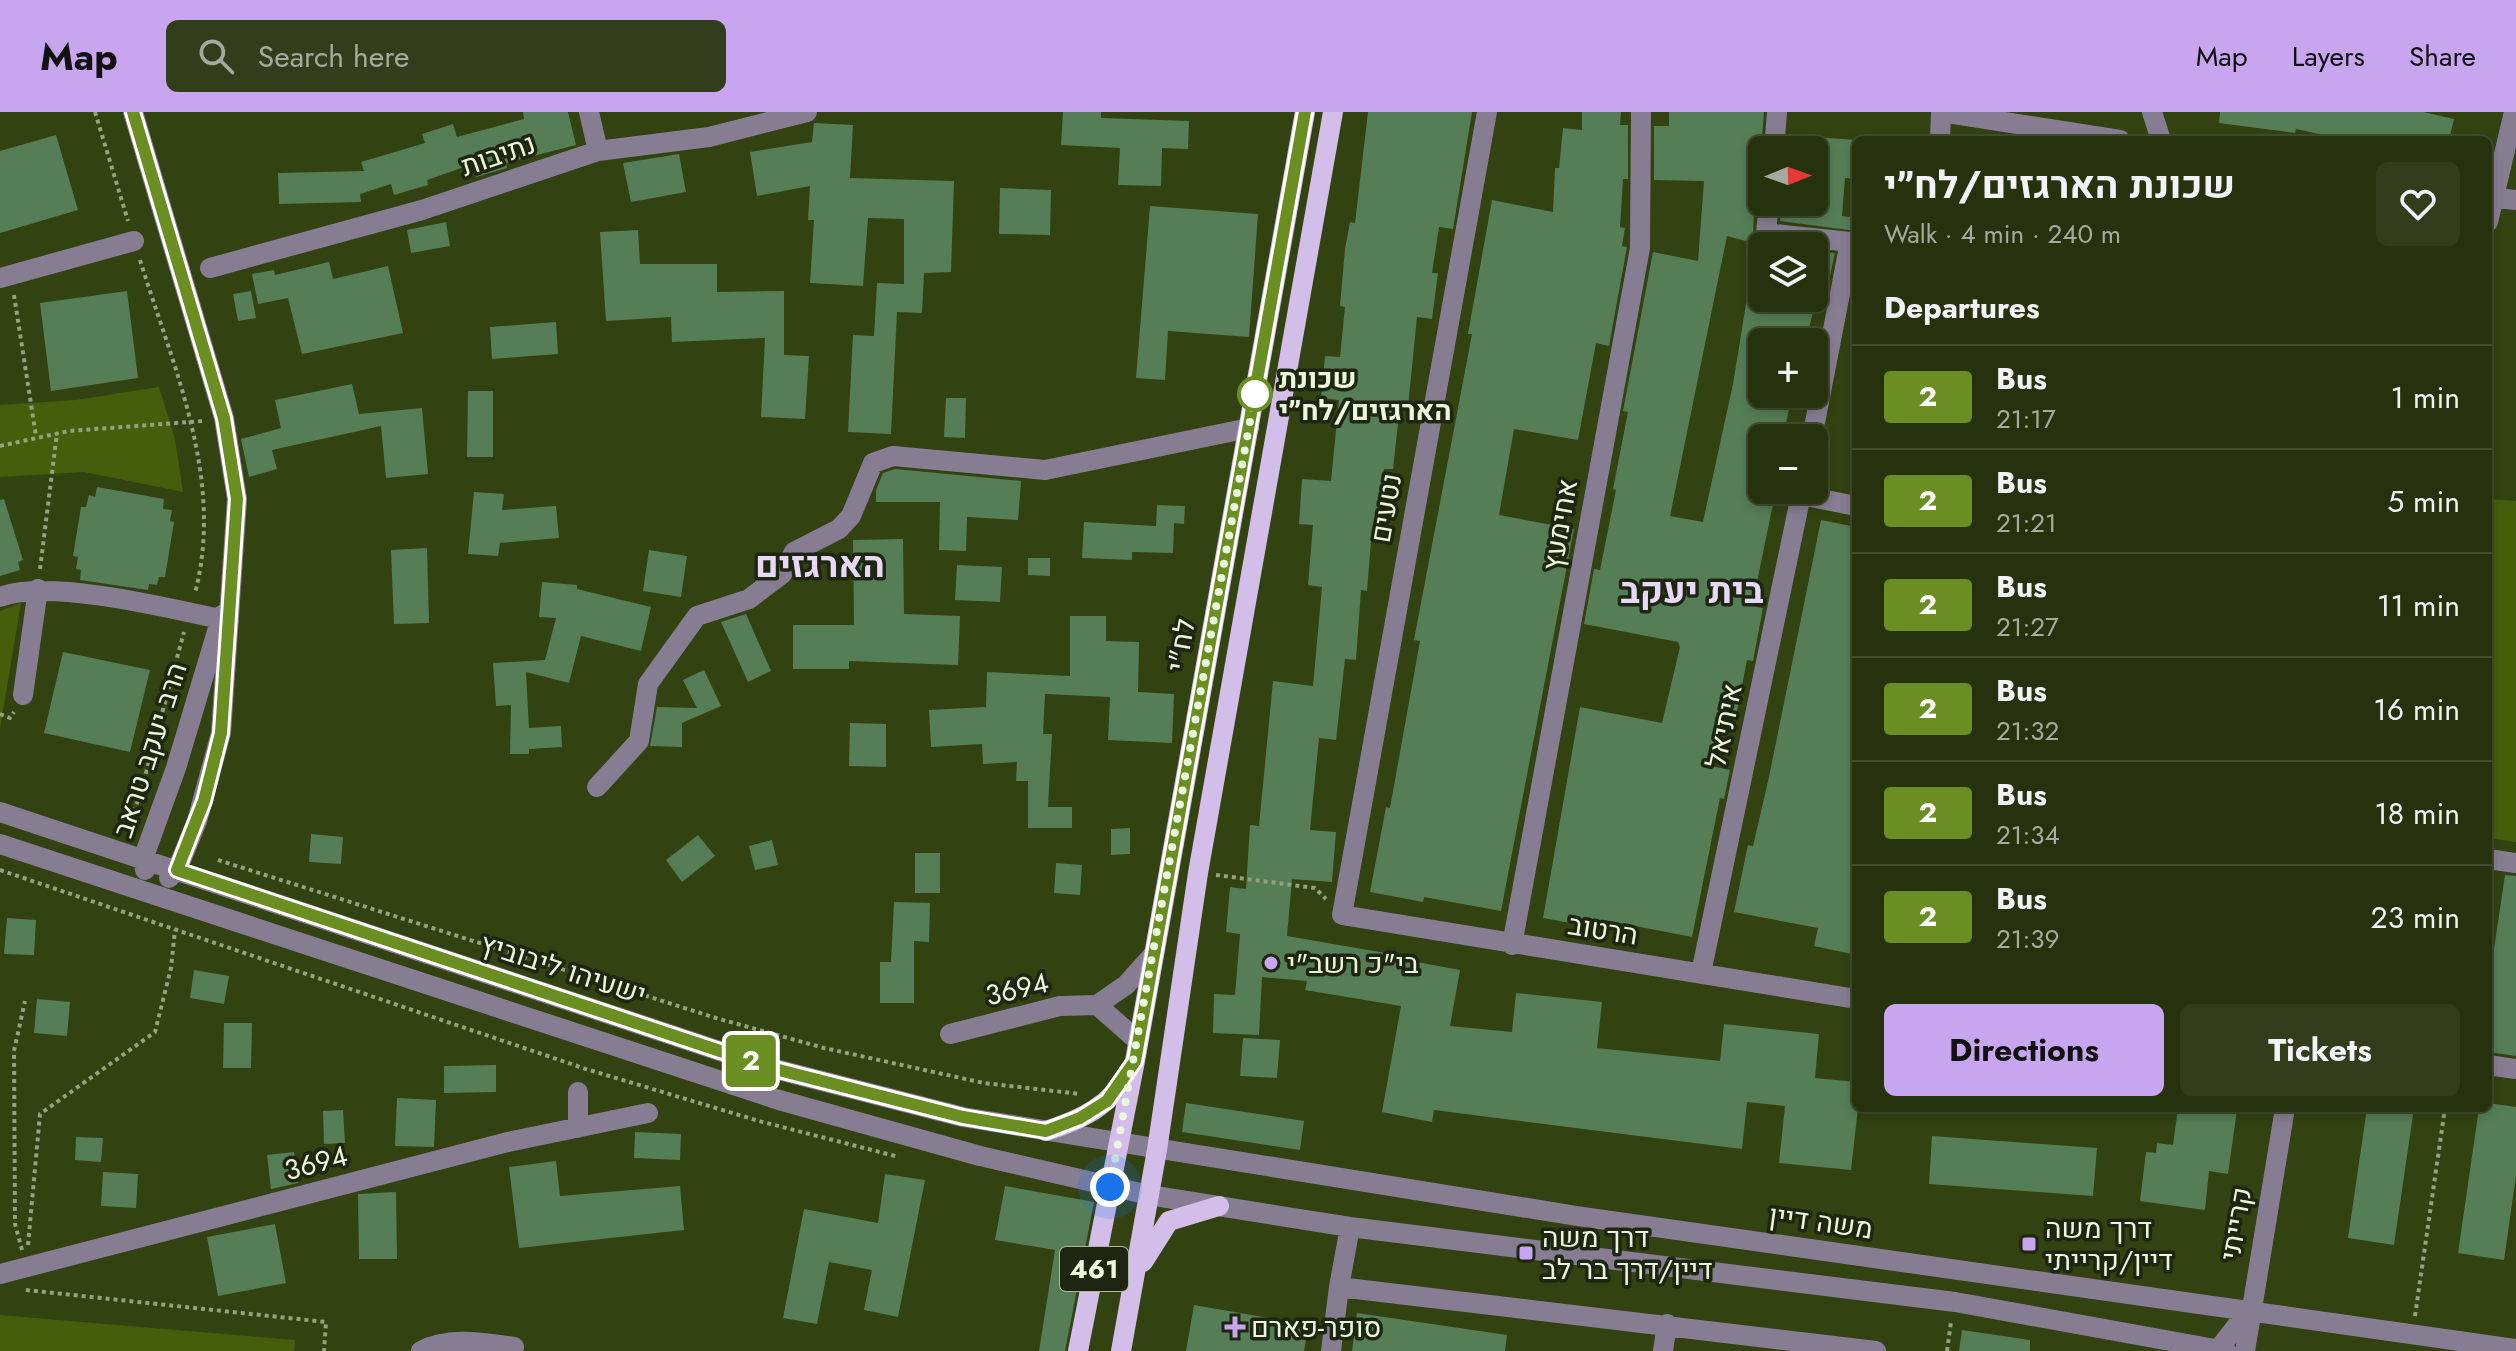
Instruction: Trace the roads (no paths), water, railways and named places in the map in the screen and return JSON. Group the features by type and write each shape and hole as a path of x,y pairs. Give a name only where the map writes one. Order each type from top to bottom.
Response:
{"main road":[{"name":"לח\"י","path":"1110,1187 1305,112"},
{"name":"לח\"י","path":"1149,1195 1198,873 1333,112"},
{"path":"1046,1131 1080,1118 1107,1101 1136,1051"},
{"name":"461","path":"1078,1351 1110,1187"},
{"name":"461","path":"1121,1351 1149,1195"},
{"path":"1131,1291 1151,1246 1169,1221 1219,1206"}],"street":[{"name":"הרב יעקב טראב","path":"133,112 224,418 237,499 225,620 221,733 211,780 177,870 151,894 143,859 225,620"},
{"path":"589,112 598,151"},
{"name":"נתיבות","path":"210,268 422,210 598,151 709,137 807,112"},
{"name":"נטעים","path":"1342,915 1487,112"},
{"name":"אחימעץ","path":"1512,945 1640,248 1641,112"},
{"path":"1775,136 1777,112"},
{"path":"1940,136 1941,112 2079,136"},
{"path":"2152,112 2160,136"},
{"path":"2492,193 2514,112"},
{"path":"2492,197 2516,200"},
{"path":"1768,216 1766,233 1850,242 1815,424"},
{"path":"6,278 134,241"},
{"path":"597,787 639,741 648,684 697,616 749,599 782,574 794,552 839,529 851,516 873,463 893,456 1045,470 1249,428"},
{"path":"1828,499 1852,505"},
{"name":"איתיאל","path":"1701,973 1799,504"},
{"path":"23,695 38,589"},
{"path":"0,597 38,589 225,620"},
{"name":"ישעיהו ליבוביץ","path":"0,812 771,1068 898,1103 1119,1143"},
{"name":"ישעיהו ליבוביץ","path":"0,844 779,1100 902,1136 1149,1195"},
{"path":"2492,860 2516,863"},
{"name":"הרטוב","path":"1342,915 1852,998"},
{"path":"1136,1051 1097,1005 1126,985 1153,955"},
{"name":"3694","path":"950,1034 1060,1006 1097,1005"},
{"path":"2492,1066 2516,1069"},
{"path":"578,1092 578,1128"},
{"name":"קרייתי","path":"2245,1351 2284,1112"},
{"name":"3694","path":"0,1274 508,1142 648,1113"},
{"name":"משה דיין","path":"1119,1143 1577,1216 2516,1349"},
{"path":"1149,1195 1350,1227 1955,1302 2220,1350 2250,1309"},
{"path":"1331,1351 1350,1227"},
{"path":"1339,1287 1876,1351"},
{"path":"1663,1351 1667,1324"},
{"path":"421,1351 434,1345 467,1341 514,1347"}],"place":[{"name":"שכונת הארגזים/לח״י","path":"1255,394"},
{"name":"בי\"כ רשב\"י","path":"1271,963"},
{"name":"דרך משה דיין/קרייתי","path":"2029,1244"},
{"name":"דרך משה דיין/דרך בר לב","path":"1526,1253"},
{"name":"סופר-פארם","path":"1235,1327"}],"district":[{"name":"הארגזים","path":"820,564"},
{"name":"בית יעקב","path":"1692,590"}]}
